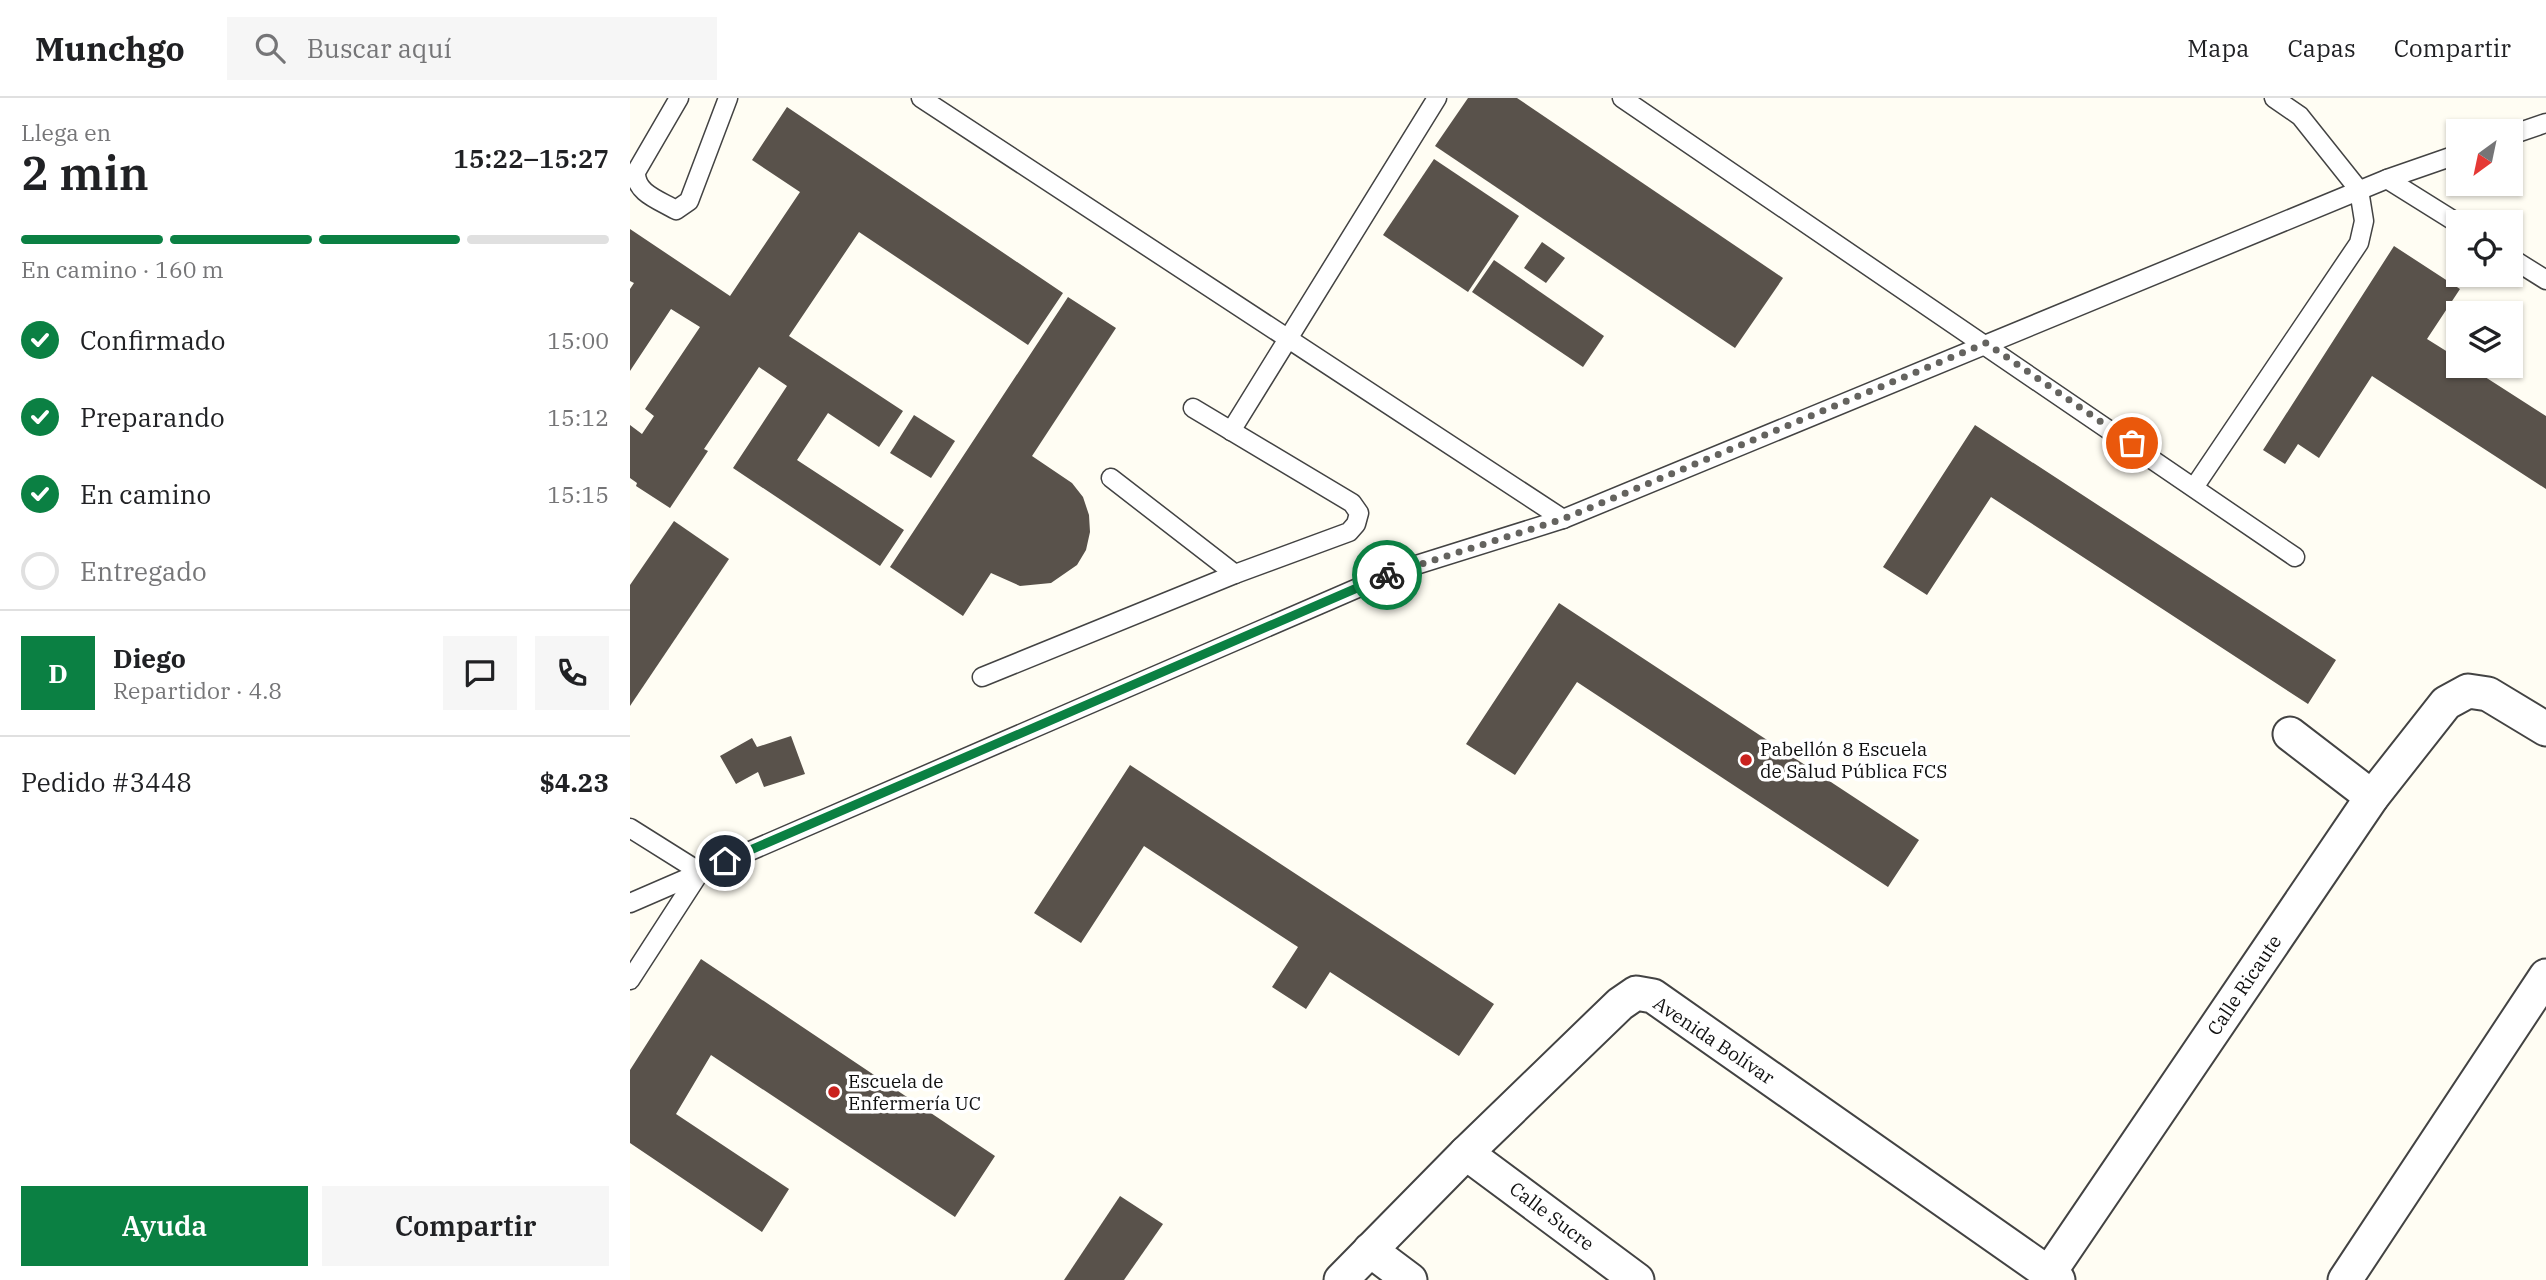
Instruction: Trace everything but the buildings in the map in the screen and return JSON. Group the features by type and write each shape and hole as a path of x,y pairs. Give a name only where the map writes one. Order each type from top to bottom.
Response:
{"street":[{"name":"Calle Ricaute","path":"2053,1277 2372,797 2446,703 2468,691 2488,694 2546,729"},
{"path":"2290,734 2372,797"},
{"path":"2345,1280 2546,976"},
{"name":"Avenida Bolívar","path":"1341,1280 1466,1153 1620,1004 1636,993 1653,996 2053,1277"},
{"name":"Calle Sucre","path":"1466,1153 1637,1280"},
{"path":"1370,1250 1410,1280"}],"lane":[{"path":"679,98 636,172 636,183 641,190 676,210 689,201 728,98"},
{"path":"921,98 1563,519"},
{"path":"1231,430 1437,98"},
{"path":"1622,98 1986,343 2295,557"},
{"path":"2195,486 2359,243 2364,220 2359,190 2300,116 2274,98"},
{"path":"2524,131 2546,123"},
{"path":"630,903 1397,571 1563,519 2359,190 2446,158"},
{"path":"2387,179 2446,216"},
{"path":"2523,266 2546,280"},
{"path":"982,677 1235,574 1349,532 1356,524 1359,513 1352,503 1193,408"},
{"path":"1111,478 1235,574"},
{"path":"630,828 699,872"},
{"path":"630,980 699,872"}],"way so far":[{"path":"1387,575 1563,519 1986,343 2132,443"}],"place":[{"name":"Pabellón 8 Escuela de Salud Pública FCS","path":"1746,760"},
{"name":"Escuela de Enfermería UC","path":"834,1092"}],"route":[{"path":"725,861 1387,575"}]}
